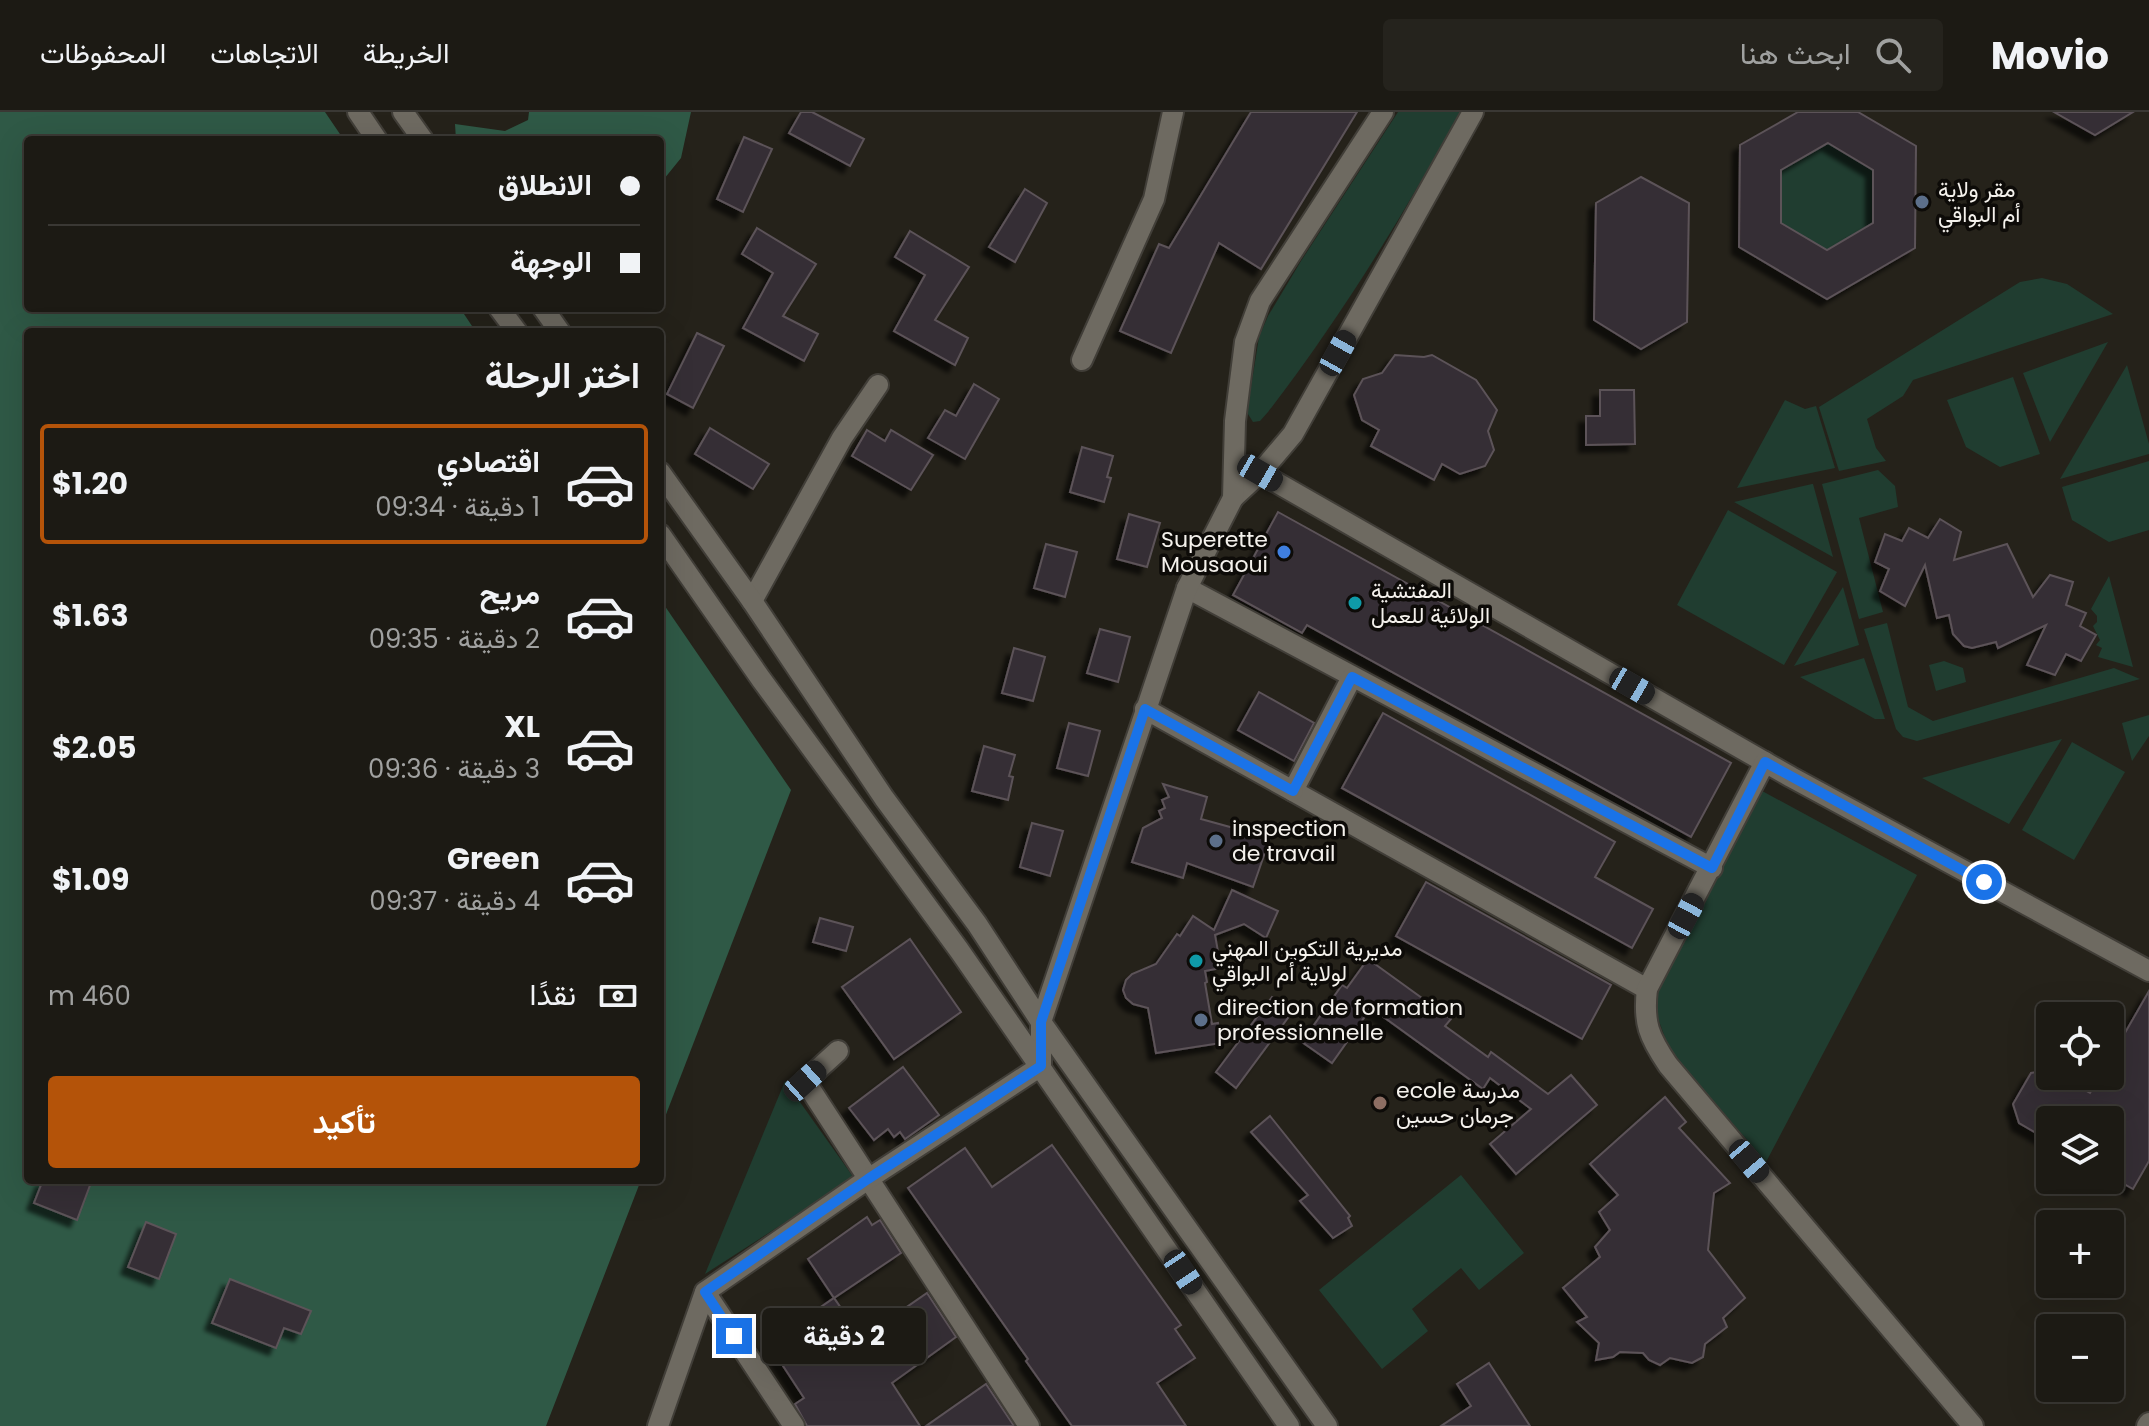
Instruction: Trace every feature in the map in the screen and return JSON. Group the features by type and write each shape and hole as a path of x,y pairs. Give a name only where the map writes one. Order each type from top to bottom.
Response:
{"street":[{"path":"358,112 374,136"},
{"path":"403,112 420,136"},
{"path":"1082,360 1154,199 1173,112"},
{"path":"1233,498 1235,421 1245,342 1260,301 1383,112"},
{"path":"1041,1066 1041,1022 1187,588 1233,498 1260,473 1293,434 1473,112"},
{"path":"752,601 842,438 878,385"},
{"path":"1260,473 1765,762 2149,971"},
{"path":"664,478 752,601 884,798 977,924 1041,1022 1327,1426"},
{"path":"664,540 1041,1066 1289,1426"},
{"path":"1187,588 1712,868"},
{"path":"1293,791 1352,677"},
{"path":"1145,709 1647,989"},
{"path":"1765,762 1647,989 1644,1012 1651,1040 1668,1065 1973,1426"},
{"path":"838,1051 805,1081 1029,1426"},
{"path":"658,1426 705,1292 868,1179 1041,1066"},
{"path":"705,1292 794,1426"}],"green space":[{"path":"0,112 325,112 341,136 24,136 24,312 463,312 473,328 24,328 24,1184 639,1184 546,1426 0,1426"},
{"path":"529,112 691,112 681,158 664,179 664,136 456,136 455,124 505,131 528,120"},
{"path":"1398,112 1460,112 1346,303 1268,412 1260,421 1253,422 1248,406 1259,337 1268,316"},
{"path":"1828,143 1873,170 1873,223 1827,250 1781,223 1781,170"},
{"path":"2042,278 2067,284 2113,314 1913,380 1903,396 1867,419 1876,448 1886,461 1839,471 1819,407 2020,282"},
{"path":"2108,342 2050,442 2023,373"},
{"path":"2127,365 2149,454 2060,479"},
{"path":"2013,377 2040,454 2000,467 1966,447 1947,400"},
{"path":"1785,400 1805,409 1816,406 1835,468 1737,488"},
{"path":"2149,461 2149,530 2109,542 2072,520 2062,487"},
{"path":"1878,470 1895,486 1898,507 1859,518 1883,612 1859,619 1822,484"},
{"path":"1812,484 1833,557 1734,502"},
{"path":"1728,510 1837,572 1784,665 1677,605"},
{"path":"2109,576 2133,667 2098,657 2102,648 2096,645 2100,640 2093,626 2097,616 2091,609"},
{"path":"1843,587 1859,645 1794,666"},
{"path":"664,605 791,790 664,1120"},
{"path":"1887,623 1908,707 1933,721 2114,668 2140,679 1917,741 1903,737 1896,729 1864,629"},
{"path":"1864,658 1885,719 1875,719 1800,677"},
{"path":"1944,661 1963,668 1966,682 1936,691 1929,665"},
{"path":"2149,715 2149,736 2132,761 2122,723"},
{"path":"2062,739 2009,824 1922,778"},
{"path":"2072,742 2125,772 2074,860 2022,830"},
{"path":"1753,786 1917,875 1766,1162 1670,1051 1647,989"},
{"path":"785,1081 854,1178 705,1274"},
{"path":"1461,1175 1524,1253 1479,1290 1461,1268 1412,1309 1428,1331 1382,1369 1319,1290"}],"building":[{"path":"801,112 812,112 864,139 850,166 789,133"},
{"path":"1251,112 1357,112 1261,269 1219,243 1171,353 1120,331 1159,244 1169,248"},
{"path":"1798,112 1858,112 1916,146 1915,248 1827,299 1739,247 1740,145","holes":["1828,143 1873,170 1873,223 1827,250 1781,223 1781,170"]},
{"path":"2054,112 2133,112 2095,135"},
{"path":"744,137 772,149 743,212 717,199"},
{"path":"1641,177 1689,203 1687,322 1641,349 1594,320 1596,203"},
{"path":"1025,189 1047,203 1015,262 989,247"},
{"path":"757,228 816,264 783,316 818,334 804,361 743,328 773,273 742,254"},
{"path":"910,231 969,267 935,320 968,338 955,365 894,331 925,275 895,257"},
{"path":"697,333 724,346 693,408 667,394"},
{"path":"1395,355 1432,355 1476,380 1497,410 1488,431 1494,450 1485,466 1460,474 1442,464 1434,480 1371,446 1379,430 1362,420 1354,395 1363,379 1382,373"},
{"path":"974,384 999,399 965,459 928,438 945,410 956,416"},
{"path":"1600,390 1634,390 1635,444 1586,445 1586,416 1600,416"},
{"path":"710,428 769,464 753,489 695,454"},
{"path":"867,430 885,441 891,430 933,455 911,490 852,456"},
{"path":"1082,447 1113,456 1104,502 1070,492"},
{"path":"1278,512 1731,763 1691,837 1307,625 1302,633 1233,595"},
{"path":"1129,514 1160,523 1147,567 1117,559"},
{"path":"1940,519 1961,532 1954,560 2007,544 2033,597 2050,575 2073,582 2066,605 2086,613 2080,626 2096,635 2081,661 2066,654 2055,675 2027,665 2046,625 1998,648 1996,642 1972,648 1964,646 1953,634 1949,615 1937,618 1925,565 1905,606 1880,591 1889,569 1875,562 1885,534 1902,541 1909,528 1928,538"},
{"path":"1046,544 1077,552 1065,597 1034,588"},
{"path":"1100,629 1130,637 1118,682 1087,673"},
{"path":"1014,648 1045,657 1033,701 1002,693"},
{"path":"1259,692 1314,723 1294,761 1238,730"},
{"path":"1383,713 1615,842 1595,877 1653,909 1632,948 1342,788"},
{"path":"1069,723 1100,731 1088,776 1057,768"},
{"path":"984,746 1015,755 1009,776 1013,777 1008,800 972,791"},
{"path":"1163,784 1207,797 1201,819 1270,838 1253,887 1187,863 1183,878 1132,862 1143,828 1162,818 1159,811 1165,808 1162,800 1169,797"},
{"path":"1032,823 1063,831 1050,876 1020,867"},
{"path":"1426,882 1611,985 1582,1039 1396,936"},
{"path":"1232,890 1278,911 1266,938 1244,924 1215,935 1221,968 1205,971 1205,983 1212,1024 1218,1023 1221,1043 1156,1053 1148,1008 1133,1004 1126,998 1123,990 1126,980 1132,974 1156,964 1193,916 1214,930"},
{"path":"820,918 853,927 846,951 813,942"},
{"path":"910,939 961,1012 894,1059 842,987"},
{"path":"1368,959 1451,1019 1445,1026 1488,1057 1491,1052 1548,1094 1571,1075 1597,1105 1516,1174 1490,1144 1531,1109 1490,1078 1483,1089 1371,1008 1332,1063 1302,1042 1342,985 1347,988"},
{"path":"2149,991 2149,1161 2133,1189 2124,1184 2124,1106 2036,1106 2036,1133 2019,1123 2013,1104 2031,1073 2036,1072 2036,1090 2085,1090 2090,1093 2092,1090 2124,1090 2124,1035"},
{"path":"1272,997 1293,1011 1236,1088 1216,1072"},
{"path":"903,1067 939,1115 905,1139 900,1132 894,1137 888,1129 874,1140 849,1108"},
{"path":"1665,1097 1686,1122 1679,1128 1730,1183 1714,1193 1708,1250 1745,1298 1723,1318 1727,1327 1705,1344 1703,1357 1692,1363 1670,1358 1660,1365 1643,1353 1620,1352 1613,1357 1596,1360 1599,1343 1577,1322 1587,1317 1563,1288 1600,1257 1595,1247 1610,1230 1599,1212 1618,1195 1590,1164"},
{"path":"1270,1116 1350,1216 1352,1226 1333,1238 1300,1201 1308,1195 1251,1132"},
{"path":"1052,1145 1181,1325 1175,1329 1195,1358 1157,1383 1186,1426 1072,1426 908,1188 965,1148 992,1187"},
{"path":"41,1184 90,1184 77,1220 34,1203"},
{"path":"867,1217 872,1225 880,1220 901,1253 834,1298 808,1259"},
{"path":"146,1222 176,1234 159,1279 128,1267"},
{"path":"230,1279 311,1311 301,1334 284,1328 276,1348 212,1323"},
{"path":"927,1293 956,1337 892,1383 920,1426 807,1426 795,1404 804,1398 768,1343 834,1298 862,1338"},
{"path":"1489,1363 1530,1426 1441,1426 1471,1406 1457,1384"},
{"path":"986,1384 1014,1426 926,1426"}],"place":[{"name":"مقر ولاية أم البواقي","path":"1922,202"},
{"name":"Superette Mousaoui","path":"1284,552"},
{"name":"المفتشية الولائية للعمل","path":"1355,603"},
{"name":"inspection de travail","path":"1216,841"},
{"name":"مديرية التكوين المهني لولاية أم البواقي","path":"1196,961"},
{"name":"direction de formation professionnelle","path":"1201,1020"},
{"name":"ecole مدرسة جرمان حسين","path":"1380,1103"}],"route":[{"path":"734,1336 705,1292 868,1179 1041,1066 1041,1022 1145,709 1293,791 1352,677 1712,868 1765,762 1984,882"}]}
